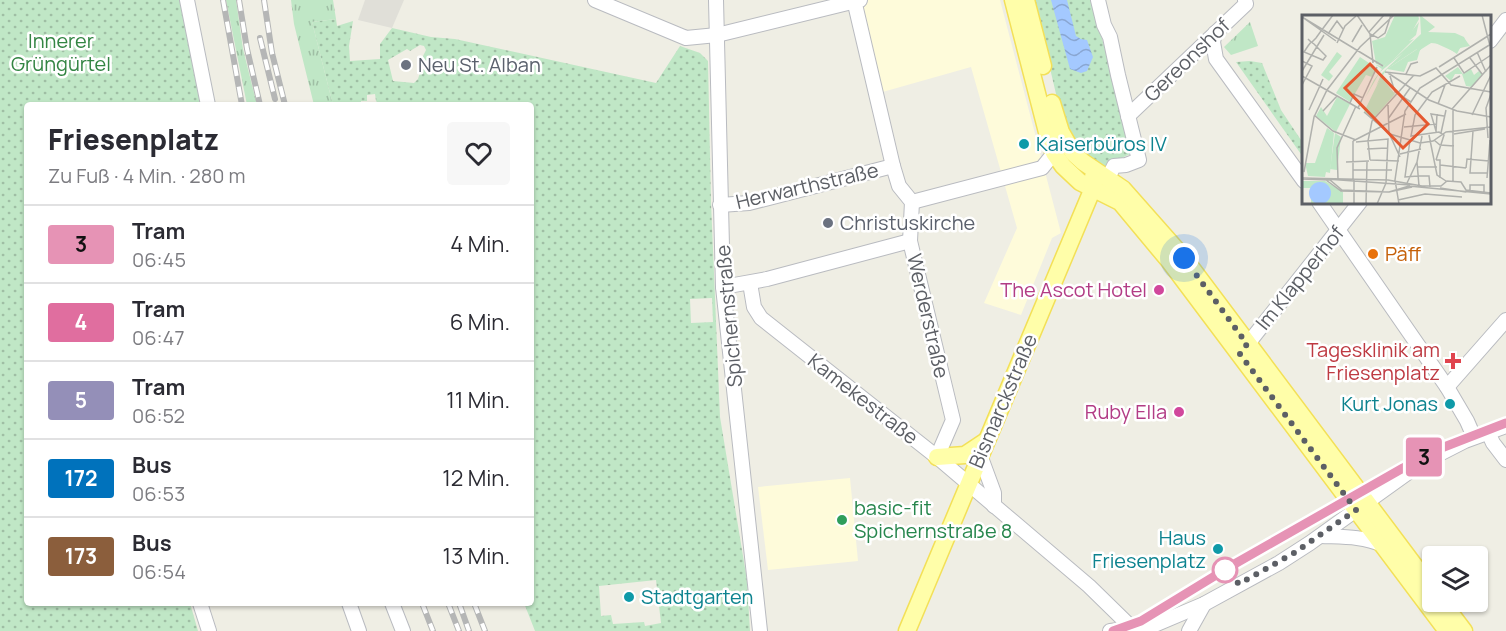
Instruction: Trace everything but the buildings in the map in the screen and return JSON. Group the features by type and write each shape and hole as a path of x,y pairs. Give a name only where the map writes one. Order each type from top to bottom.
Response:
{"main road":[{"path":"1013,0 1054,153 1063,166 1087,185 1120,202 1244,349"},
{"path":"1026,0 1061,132 1073,153 1123,189 1184,258 1244,349 1361,506 1422,578"},
{"name":"Bismarckstraße","path":"907,631 1071,240 1087,185 1101,174"},
{"path":"1071,240 1087,217 1112,197"},
{"path":"937,457 965,455 983,448"},
{"path":"1361,506 1383,545 1447,631"},
{"path":"1450,612 1464,631"}],"street":[{"path":"187,0 207,102"},
{"path":"595,0 686,38 717,34 856,0 893,166 899,186 912,202 1042,168 1054,153"},
{"name":"Spichernstraße","path":"716,0 723,287 760,631"},
{"path":"1098,0 1104,26 1110,37 1139,160 1126,165 1114,166 1101,174"},
{"name":"Gereonshof","path":"1128,116 1246,2"},
{"path":"1491,40 1506,20"},
{"path":"1215,33 1213,42 1216,58 1302,178"},
{"name":"Herwarthstraße","path":"720,205 749,203 893,166"},
{"name":"Werderstraße","path":"912,202 910,241 953,420 937,457"},
{"path":"1320,204 1447,387 1474,437"},
{"name":"Im Klapperhof","path":"1244,349 1358,204"},
{"path":"723,287 910,241"},
{"name":"Kamekestraße","path":"750,282 754,307 761,318 937,457 1089,586 1136,630"},
{"path":"1447,387 1506,320"},
{"path":"1110,631 1136,630 1162,623 1204,604 1279,563 1321,536 1420,464 1449,448 1506,426"},
{"path":"1488,432 1492,443 1506,460"},
{"path":"983,448 994,493 994,506"},
{"path":"1321,536 1356,537 1383,545"},
{"path":"1189,631 1204,604"},
{"path":"201,606 209,631"},
{"path":"350,606 358,631"},
{"path":"393,606 403,631"}],"shaded area":[{"path":"365,0 404,0 392,28 358,20"},
{"path":"858,0 1000,0 1061,233 1052,238 1021,315 984,303 1017,228 971,67 879,93"},
{"path":"850,478 858,561 768,570 758,487"}],"green space":[{"name":"Innerer Grüngürtel","path":"0,0 182,0 201,102 24,102 24,606 191,606 198,631 0,631"},
{"path":"226,0 236,0 243,49 256,102 246,102"},
{"path":"291,0 333,0 336,19 312,22 332,102 313,102 294,24"},
{"path":"1034,0 1092,0 1132,153 1105,166 1078,149 1072,142 1060,111"},
{"name":"Stadtgarten","path":"336,19 337,26 353,21 349,46 350,61 380,59 380,44 392,28 431,37 455,39 656,83 680,46 700,53 708,61 720,417 747,580 750,631 535,631 525,606 534,606 534,102 377,102 375,94 367,95 367,101 332,102 312,22","holes":["420,45 426,50 421,60 423,63 418,79 414,83 393,81 388,60 407,49 410,51","712,298 713,322 691,323 690,299","656,580 661,623 645,626 644,622 613,624 611,615 601,616 599,586"]},
{"path":"1250,22 1258,46 1231,55 1224,47"},
{"path":"1236,62 1262,63 1281,110 1302,142 1302,156"}],"water":[{"path":"1051,0 1067,0 1076,36 1087,40 1093,57 1087,71 1081,73 1070,69"}],"railway":[{"path":"223,0 241,102"},
{"path":"239,0 259,102"},
{"path":"264,0 272,53 284,102"},
{"path":"260,38 275,99"},
{"path":"423,606 433,631"},
{"path":"449,606 459,631"},
{"path":"460,606 469,631"},
{"path":"475,606 485,631"}],"tram line":[{"name":"3","path":"1113,631 1141,621 1231,566 1403,468 1444,447 1506,423"}],"place":[{"name":"Neu St. Alban","path":"406,65"},
{"name":"Kaiserbüros IV","path":"1024,144"},
{"name":"Christuskirche","path":"828,223"},
{"name":"Päff","path":"1373,254"},
{"name":"The Ascot Hotel","path":"1159,290"},
{"name":"Tagesklinik am Friesenplatz","path":"1453,361"},
{"name":"Kurt Jonas","path":"1450,404"},
{"name":"Ruby Ella","path":"1179,412"},
{"name":"basic-fit Spichernstraße 8","path":"842,520"},
{"name":"Haus Friesenplatz","path":"1218,549"},
{"name":"Stadtgarten","path":"629,597"}],"route":[{"path":"1184,258 1247,344 1240,354 1356,510 1279,563 1239,584 1225,570"}]}
